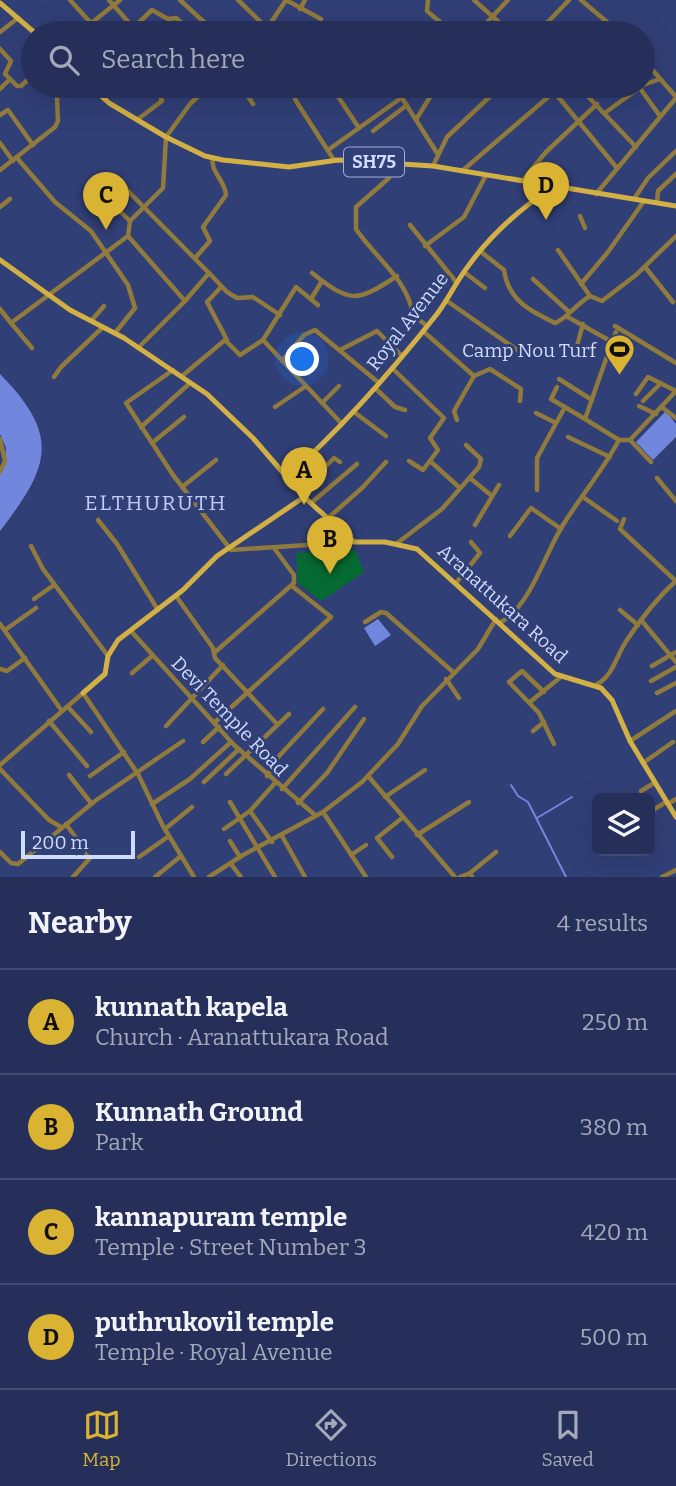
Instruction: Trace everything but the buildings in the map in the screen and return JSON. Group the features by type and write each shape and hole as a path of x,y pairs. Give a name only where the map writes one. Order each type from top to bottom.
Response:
{"main road":[{"path":"0,3 21,21"},
{"name":"SH75","path":"104,99 166,137 213,157 239,163 289,167 334,160 433,166 676,206"},
{"name":"Royal Avenue","path":"286,478 312,455 377,386 447,301 480,251 521,208 554,186"},
{"path":"0,260 90,322 116,333 182,376 228,413 304,497 354,542"},
{"path":"83,693 105,674 108,656 118,640 176,596 205,566 304,497"},
{"name":"Aranattukara Road","path":"354,542 396,544 423,553 552,672 597,684"},
{"path":"597,684 612,700 630,741 676,817"}],"street":[{"path":"69,0 89,21"},
{"path":"109,0 127,21"},
{"path":"91,21 120,0"},
{"path":"180,0 203,21"},
{"path":"238,0 257,21"},
{"path":"272,21 286,0 321,19"},
{"path":"300,9 305,0"},
{"path":"429,0 427,11 439,21"},
{"path":"474,0 496,21"},
{"path":"489,21 508,0"},
{"path":"549,21 569,0"},
{"path":"581,0 605,21"},
{"path":"140,21 152,10 168,19 176,18 179,21"},
{"path":"0,32 18,18"},
{"path":"0,48 11,61 5,72 19,86 21,84"},
{"path":"596,194 676,98 655,73"},
{"path":"0,89 10,79"},
{"path":"655,81 660,79"},
{"path":"0,170 57,124 57,98"},
{"path":"138,119 162,101 161,98"},
{"path":"185,301 128,236 130,221 163,188 166,137 196,98"},
{"path":"249,98 253,104"},
{"path":"295,98 334,160"},
{"path":"339,98 359,128"},
{"path":"328,150 402,98 437,153"},
{"path":"417,118 429,98"},
{"path":"433,166 437,153 458,124 487,98"},
{"path":"461,172 549,98"},
{"path":"559,98 617,168"},
{"path":"591,98 636,147"},
{"path":"606,113 625,98"},
{"path":"649,98 660,116"},
{"path":"523,180 545,152 597,104"},
{"path":"373,131 407,105"},
{"path":"0,114 8,110 33,145"},
{"path":"0,143 55,202 92,231 128,285 135,302 134,314 116,333"},
{"path":"635,199 648,178 676,151"},
{"path":"196,257 210,239 203,227 226,195 225,185 212,167 213,157"},
{"path":"387,163 389,178 356,207 357,232 397,276 412,301 413,315 474,376"},
{"path":"657,203 658,191 676,174"},
{"path":"425,246 464,217 486,175"},
{"path":"130,221 104,197 112,186 121,184 196,257 220,287 237,298 253,297 280,315"},
{"path":"0,207 10,199"},
{"path":"582,284 643,201"},
{"path":"580,216 584,228"},
{"path":"410,225 457,283"},
{"path":"11,323 128,236"},
{"path":"558,250 590,296 598,301 606,300 676,236"},
{"path":"480,251 504,270 506,285 518,303 555,323 590,296"},
{"path":"645,267 673,302"},
{"path":"464,272 485,288"},
{"path":"138,348 209,273"},
{"path":"312,273 340,295 362,297 397,276"},
{"path":"533,279 567,314 612,342"},
{"path":"311,299 322,281"},
{"path":"220,287 207,302 227,341 240,355 263,340 296,287 318,305"},
{"path":"447,301 520,352"},
{"path":"90,322 104,306"},
{"path":"0,309 32,348"},
{"path":"575,353 583,324"},
{"path":"54,377 102,328"},
{"path":"585,419 615,329 676,363"},
{"path":"282,361 310,331 320,333 377,386 395,407 405,410"},
{"path":"340,350 377,331 402,356"},
{"path":"263,340 342,424"},
{"path":"182,376 189,367 227,341"},
{"path":"392,368 443,417 430,438 438,450 430,461 421,471 409,461"},
{"path":"457,420 454,411 474,376 490,369 521,389 520,401"},
{"path":"173,370 126,403 182,487 231,550 354,542"},
{"path":"557,387 551,399 619,440 630,440 663,408 676,391 648,377 636,394"},
{"path":"559,379 592,400"},
{"path":"141,426 190,383"},
{"path":"643,401 661,383"},
{"path":"275,407 306,386"},
{"path":"322,403 339,386"},
{"path":"639,406 656,414"},
{"path":"537,490 535,465 565,407"},
{"path":"663,408 676,418"},
{"path":"354,412 386,436"},
{"path":"536,412 556,423"},
{"path":"152,443 184,417"},
{"path":"568,437 610,457"},
{"path":"0,439 5,461 0,472"},
{"path":"209,877 240,857 323,813 368,776 398,744 415,715 446,679 478,649 498,620 511,616 536,582 561,528 619,440"},
{"path":"630,440 651,462"},
{"path":"396,544 442,509 470,478 481,459 466,445"},
{"path":"312,455 325,467 334,458 340,462"},
{"path":"182,487 216,460"},
{"path":"430,461 460,488"},
{"path":"328,517 386,463"},
{"path":"311,503 357,464"},
{"path":"470,478 492,496"},
{"path":"657,478 676,501"},
{"path":"475,525 499,485"},
{"path":"583,497 617,522"},
{"path":"510,536 531,508 561,528"},
{"path":"597,684 606,680 639,623 675,583 620,529 624,519"},
{"path":"98,520 117,544 159,610"},
{"path":"456,583 480,553 471,542"},
{"path":"31,546 54,585 108,656"},
{"path":"214,654 292,586 294,575 273,548"},
{"path":"34,599 54,585"},
{"path":"203,742 217,724 331,617 292,586"},
{"path":"176,596 223,666 277,724"},
{"path":"5,630 36,608"},
{"path":"620,610 674,654 676,664 651,681"},
{"path":"365,622 381,612 386,613 453,672"},
{"path":"0,624 62,711"},
{"name":"Devi Temple Road","path":"131,631 231,742 315,815"},
{"path":"652,666 674,654"},
{"path":"132,673 152,656"},
{"path":"0,669 7,671 25,658"},
{"path":"166,726 223,666"},
{"path":"544,692 524,672 518,673 509,682 530,702 544,722 554,744"},
{"path":"530,702 562,676"},
{"path":"446,679 459,698"},
{"path":"657,693 676,683"},
{"path":"73,877 90,858 64,826 49,820 0,767 83,693 138,774 165,829 194,877"},
{"path":"68,707 91,732"},
{"path":"282,789 355,707"},
{"path":"267,776 279,756 323,709"},
{"path":"630,741 676,711"},
{"path":"226,774 289,714"},
{"path":"298,803 327,773 364,719"},
{"path":"49,721 87,766"},
{"path":"533,731 544,722"},
{"path":"152,804 190,779 231,742"},
{"path":"643,763 673,742"},
{"path":"0,852 11,863 18,864 91,803 182,743"},
{"path":"204,782 239,749"},
{"path":"90,776 124,752"},
{"path":"385,797 425,770"},
{"path":"69,775 91,803"},
{"path":"368,776 417,835 458,877 471,875 496,852"},
{"path":"224,830 250,811 275,783"},
{"path":"641,791 654,783"},
{"path":"655,809 676,799"},
{"path":"230,802 275,877"},
{"path":"417,835 469,802"},
{"path":"165,829 191,807"},
{"path":"250,811 272,842"},
{"path":"323,813 366,877"},
{"path":"392,857 377,838 402,818"},
{"path":"139,857 169,836"},
{"path":"282,836 306,877"},
{"path":"230,841 240,857"},
{"path":"351,855 366,845"},
{"path":"155,877 181,856"},
{"path":"231,864 241,877"},
{"path":"662,877 676,870"}],"green space":[{"path":"355,550 364,572 321,601 298,583 296,553"}],"water":[{"path":"0,374 20,396 33,416 40,434 42,451 30,488 0,531 0,475 6,448 0,434"},
{"path":"666,411 676,424 676,437 653,460 636,442"},
{"path":"378,619 391,635 375,646 364,628"}],"waterway":[{"path":"511,785 518,796 528,802 566,877"},
{"path":"537,818 572,797"}],"place":[{"name":"puthrukovil temple","path":"546,220"},
{"name":"kannapuram temple","path":"106,230"},
{"name":"Camp Nou Turf","path":"619,377"},
{"name":"kunnath kapela","path":"304,505"},
{"name":"Kunnath Ground","path":"330,574"}],"district":[{"name":"ELTHURUTH","path":"156,503"}]}
